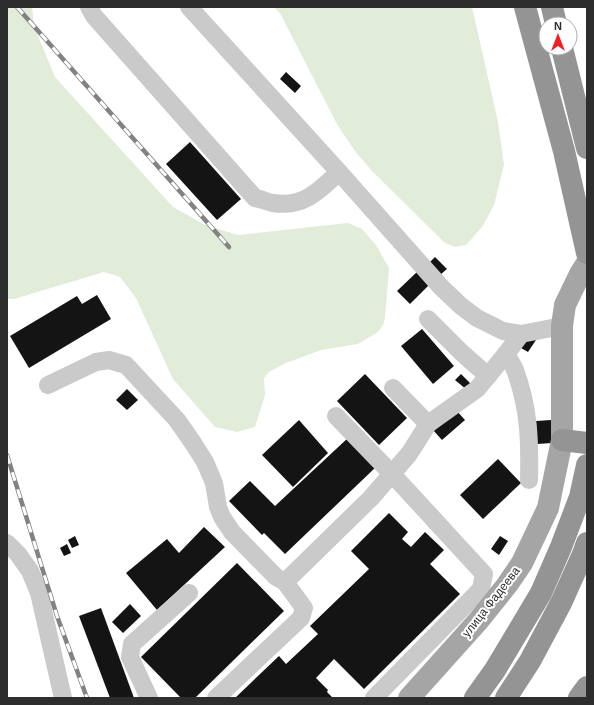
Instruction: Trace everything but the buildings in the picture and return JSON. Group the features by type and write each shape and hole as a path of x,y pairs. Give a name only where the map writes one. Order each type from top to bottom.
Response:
{"highway":[{"path":"525,7 564,151 587,253"},
{"path":"564,56 586,145"},
{"path":"562,440 587,443"},
{"path":"475,698 495,670 541,593 561,547 580,497 587,465"},
{"path":"506,698 530,661 561,604 587,543"},
{"path":"579,698 587,687"}],"main road":[{"name":"улица Фадеева","path":"409,698 479,620 507,585 522,563 548,508 562,440 562,326 565,305 587,263"}],"street":[{"path":"89,7 94,16 255,198 273,203 288,204 306,200 320,191 339,172"},
{"path":"189,7 339,172 441,288 461,306 477,318 503,331 522,334 562,326"},
{"path":"428,319 462,353 488,376"},
{"path":"285,582 371,498 409,454 428,424 477,389 522,334"},
{"path":"506,354 515,370 522,390 528,417 530,451 529,480"},
{"path":"48,386 96,362 109,360 126,365 177,420 193,443 205,462 214,483 218,507 222,517 232,532 276,576 285,582 304,608 301,618 216,698"},
{"path":"393,388 428,424"},
{"path":"336,416 392,474 484,574 481,589 374,698"},
{"path":"7,543 18,554 30,571 39,593 63,698"},
{"path":"149,698 130,657 132,644 189,593"}],"green space":[{"path":"7,7 32,7 34,26 55,77 173,207 205,225 238,235 348,223 362,229 376,245 389,268 385,318 383,325 378,332 358,344 321,350 286,363 269,372 264,378 265,395 255,427 237,432 215,427 173,379 136,298 120,277 104,272 14,299 7,299"},
{"path":"274,7 472,7 498,122 504,165 494,205 482,227 466,245 455,247 445,243 372,171 355,151 338,126 280,13"}],"railway":[{"path":"17,7 229,247"},
{"path":"7,455 57,616 87,698"}]}
